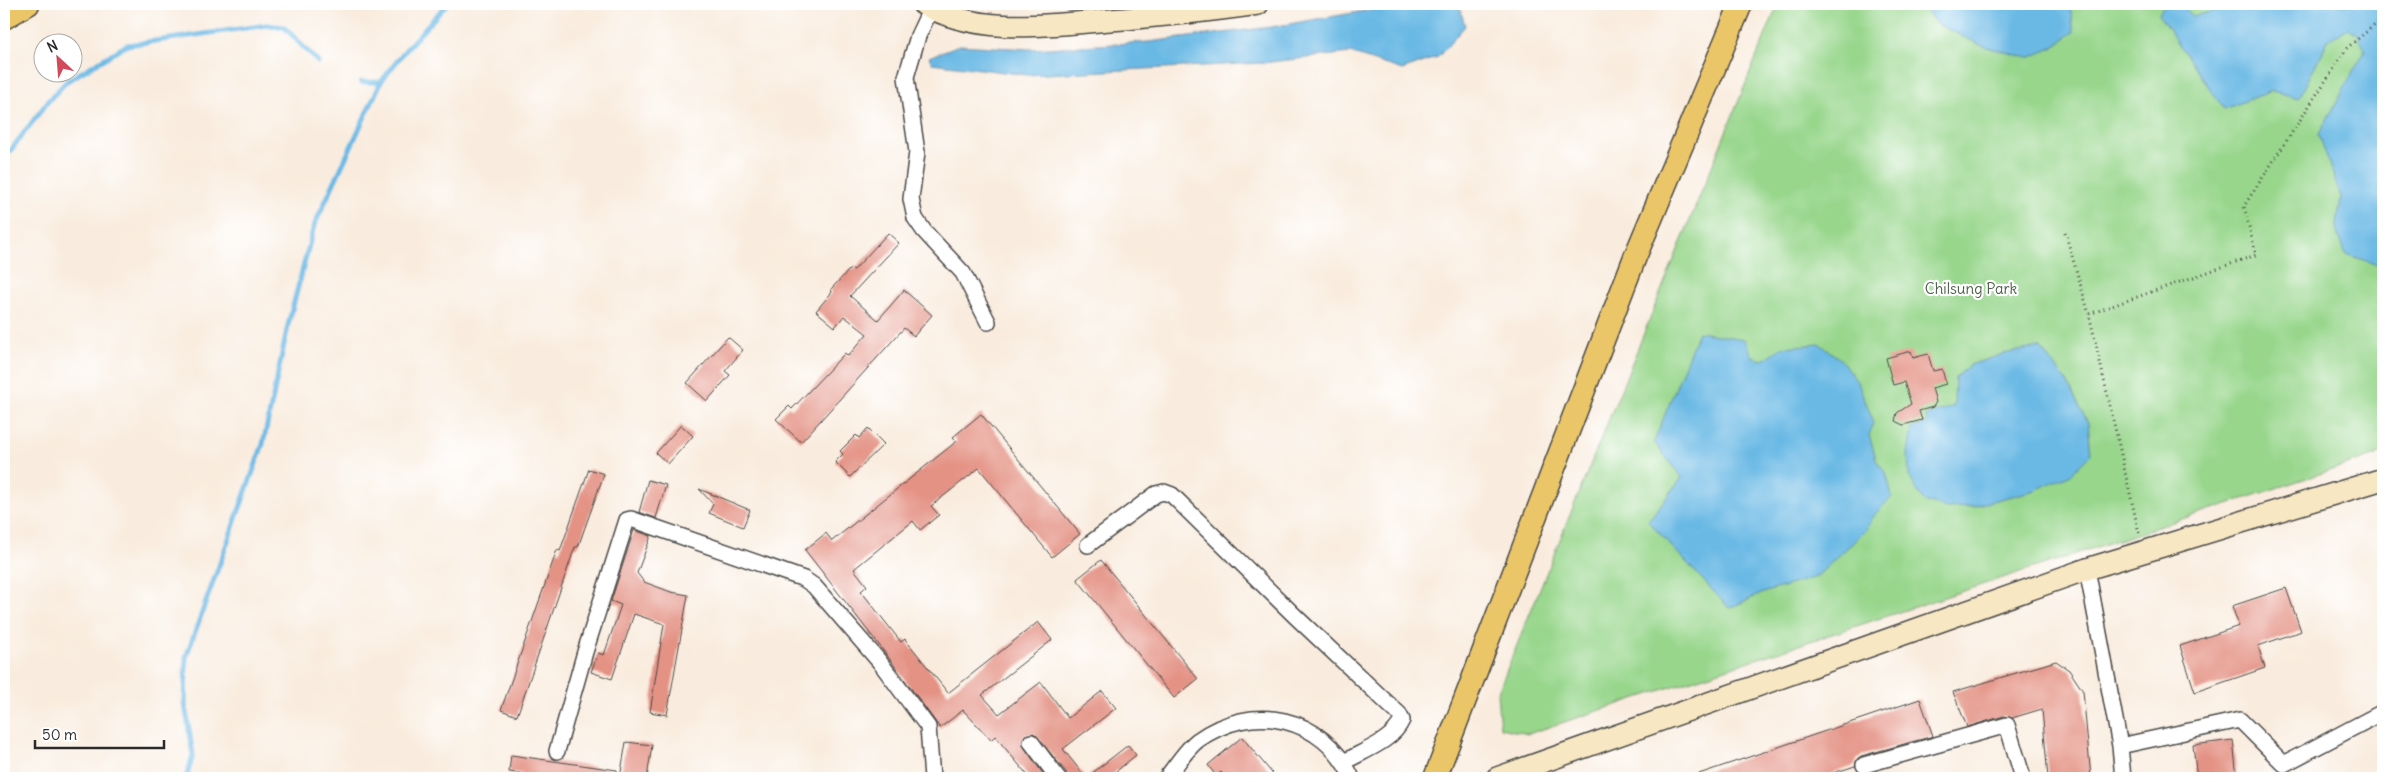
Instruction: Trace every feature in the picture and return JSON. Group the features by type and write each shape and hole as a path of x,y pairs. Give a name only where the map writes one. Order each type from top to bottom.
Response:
{"main road":[{"path":"4,18 28,4"},
{"path":"1435,778 1635,256 1741,4"}],"street":[{"path":"988,322 963,273 915,218 911,199 917,152 906,77 927,6 948,15 984,23 1035,26 1206,12 1258,4"},
{"path":"1497,778 2087,569 2383,479"},
{"path":"1088,545 1156,494 1164,492 1172,495 1296,617 1399,714 1402,720 1398,728 1390,736 1344,762"},
{"path":"557,751 584,652 627,520 631,519 804,579 814,586 879,661 928,727 932,778"},
{"path":"2087,569 2120,746 2123,778"},
{"path":"2120,746 2240,720 2282,771 2383,712"},
{"path":"1166,778 1197,741 1219,729 1257,718 1291,721 1308,728 1344,762 1352,778"},
{"path":"1864,765 2007,725 2023,778"},
{"path":"1031,742 1058,778"}],"path":[{"path":"2089,314 2256,255 2244,206 2347,48 2383,18"},
{"path":"2065,232 2089,314 2139,533"}],"green space":[{"name":"Chilsung Park","path":"1778,4 2383,4 2383,453 1528,734 1500,728 1497,694"}],"water":[{"path":"1405,4 1459,4 1465,26 1438,57 1402,70 1350,53 1262,63 1027,75 932,63 929,57 959,45 1030,49 1148,42 1271,27"},
{"path":"1921,4 2070,4 2074,32 2052,48 2028,58 1983,46 1937,24"},
{"path":"2165,4 2180,4 2192,16 2219,10 2218,4 2383,4 2383,267 2344,253 2336,230 2341,198 2319,134 2365,50 2358,34 2348,28 2328,40 2299,98 2272,91 2224,109 2158,14"},
{"path":"1698,332 1744,339 1754,358 1763,360 1783,347 1820,344 1841,360 1858,383 1874,423 1869,435 1877,462 1886,472 1892,497 1875,514 1866,530 1816,577 1766,592 1729,608 1648,521 1682,478 1654,442"},
{"path":"2040,347 2066,380 2088,423 2091,454 2071,474 2035,490 1974,506 1947,508 1923,501 1909,476 1908,454 1912,428 1927,423 1926,416 1954,406 1955,378 1970,365 2003,354"}],"building":[{"path":"888,233 899,243 850,296 878,320 904,290 932,315 914,336 904,328 801,442 776,419 789,406 792,409 845,353 848,356 867,334 844,316 835,327 816,311 832,292 831,289 851,268 854,270"},
{"path":"728,337 743,350 725,371 730,375 707,401 687,383"},
{"path":"1911,351 1913,358 1928,354 1933,371 1942,369 1946,384 1932,388 1936,402 1933,407 1919,411 1922,420 1903,425 1895,421 1897,413 1911,404 1904,382 1893,385 1886,358"},
{"path":"981,414 1080,534 1052,557 979,468 931,506 939,515 920,530 913,521 854,569 867,586 861,591 901,642 905,639 948,693 1038,622 1052,640 982,695 999,714 1041,682 1068,718 1102,691 1116,708 1063,749 1086,778 1067,778 1066,772 1034,733 1025,735 1022,744 1046,778 1030,778 995,736 991,740 963,710 940,728 886,654 805,550 826,533 832,541 957,441 953,437"},
{"path":"681,425 693,436 668,464 656,453"},
{"path":"868,428 884,444 850,477 835,462 843,454 840,451 856,435 859,438"},
{"path":"589,469 604,474 578,547 575,547 517,716 501,710 557,550 560,551"},
{"path":"648,480 666,485 656,518 639,512"},
{"path":"699,489 750,510 743,527 709,513 713,504"},
{"path":"634,530 651,536 637,573 644,582 671,592 688,595 667,715 650,712 664,624 634,614 612,679 591,672 598,653 604,655 621,605 611,601"},
{"path":"1101,560 1198,679 1174,698 1077,579"},
{"path":"2286,588 2301,631 2258,646 2265,668 2195,692 2180,646 2239,626 2232,606"},
{"path":"2056,661 2069,670 2083,691 2091,778 2048,778 2042,709 2012,718 2004,716 1967,727 1953,692"},
{"path":"1920,699 1933,736 1861,756 1857,759 1855,766 1818,778 1694,778 1693,776"},
{"path":"1242,737 1276,778 1226,778 1221,772 1216,776 1208,765"},
{"path":"2233,740 2237,778 2197,778 2193,745"},
{"path":"626,742 652,745 647,778 620,778"},
{"path":"1128,745 1136,755 1108,778 1086,778"},
{"path":"511,755 617,770 617,778 555,778 509,772"}],"waterway":[{"path":"186,778 193,755 185,704 186,657 263,444 289,321 314,226 381,82 407,48 447,4"},
{"path":"4,159 49,100 67,81 127,45 267,25 284,27 318,62"},
{"path":"361,82 381,82"}]}
